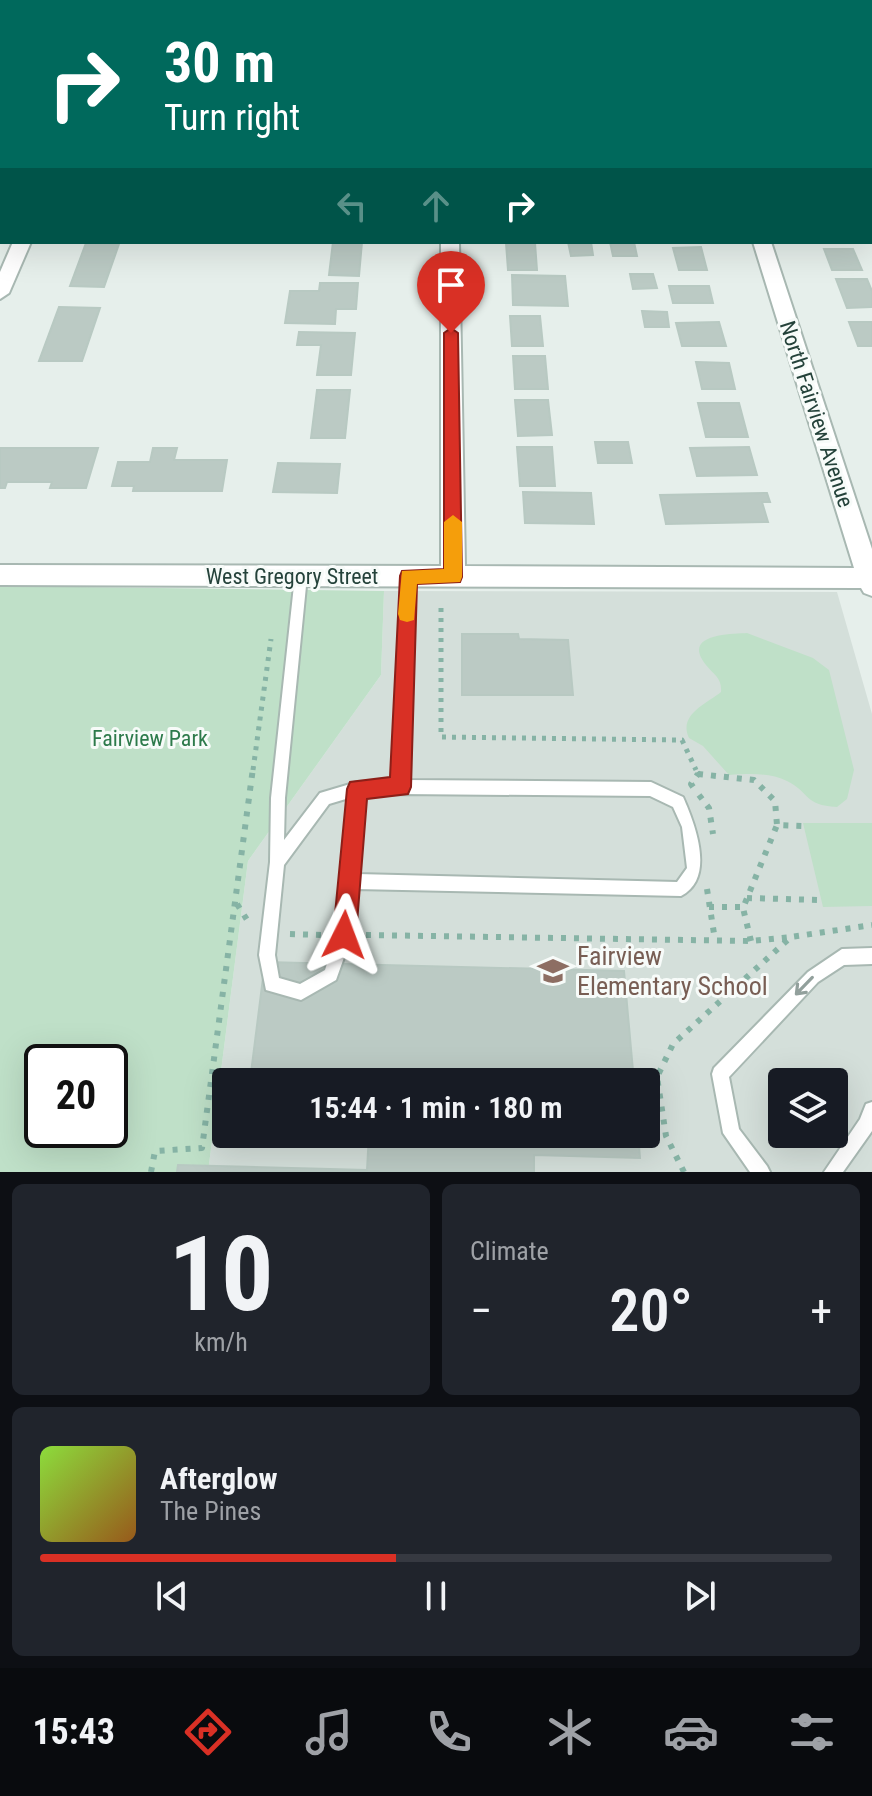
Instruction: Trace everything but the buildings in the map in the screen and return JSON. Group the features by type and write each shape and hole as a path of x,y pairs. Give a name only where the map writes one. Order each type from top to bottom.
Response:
{"street":[{"path":"0,293 21,244"},
{"path":"450,244 453,577"},
{"name":"North Fairview Avenue","path":"763,244 871,581"},
{"name":"West Gregory Street","path":"0,575 871,581"}],"lane":[{"path":"301,576 278,798 277,862 267,955 272,984 301,992 331,975 344,935 357,789"},
{"path":"400,787 409,576"},
{"path":"277,862 325,798 357,789 651,789 678,802 689,826 694,870 681,889 348,881"},
{"path":"761,1172 731,1133 720,1074 813,977 842,957 872,956"},
{"path":"833,1172 866,1125 872,1110"}],"path":[{"path":"441,608 441,737 682,740 698,774"},
{"path":"151,1172 155,1151 202,1148 273,623"},
{"path":"698,774 754,780 775,801 777,825 743,908 751,941"},
{"path":"698,774 691,784 709,808 714,839"},
{"path":"777,825 804,826"},
{"path":"705,878 715,940"},
{"path":"748,897 820,900"},
{"path":"236,903 258,934 751,941 872,925"},
{"path":"709,907 743,908"},
{"path":"684,1172 666,1136 657,1077 673,1044 791,937"}],"shaded area":[{"name":"Fairview Elementary School","path":"384,591 837,592 872,714 872,1172 208,1172 212,1141 212,1148 660,1148 660,1068 221,1068 248,861 381,675"}],"green space":[{"name":"Fairview Park","path":"0,586 384,591 381,675 248,861 221,1068 212,1068 212,1141 208,1172 0,1172"},
{"path":"747,633 813,658 829,670 854,770 847,799 837,807 818,804 795,785 780,778 759,774 729,775 703,746 689,738 687,723 690,717 721,692 719,680 706,665 699,647 711,638"},
{"path":"803,823 872,823 872,906 823,907"}],"slow traffic":[{"path":"407,614 409,576 453,577 453,522"}],"place":[{"name":"Fairview Elementary School","path":"553,971"}],"route":[{"path":"344,935 357,789 400,787 409,576 453,577 451,333"}]}
